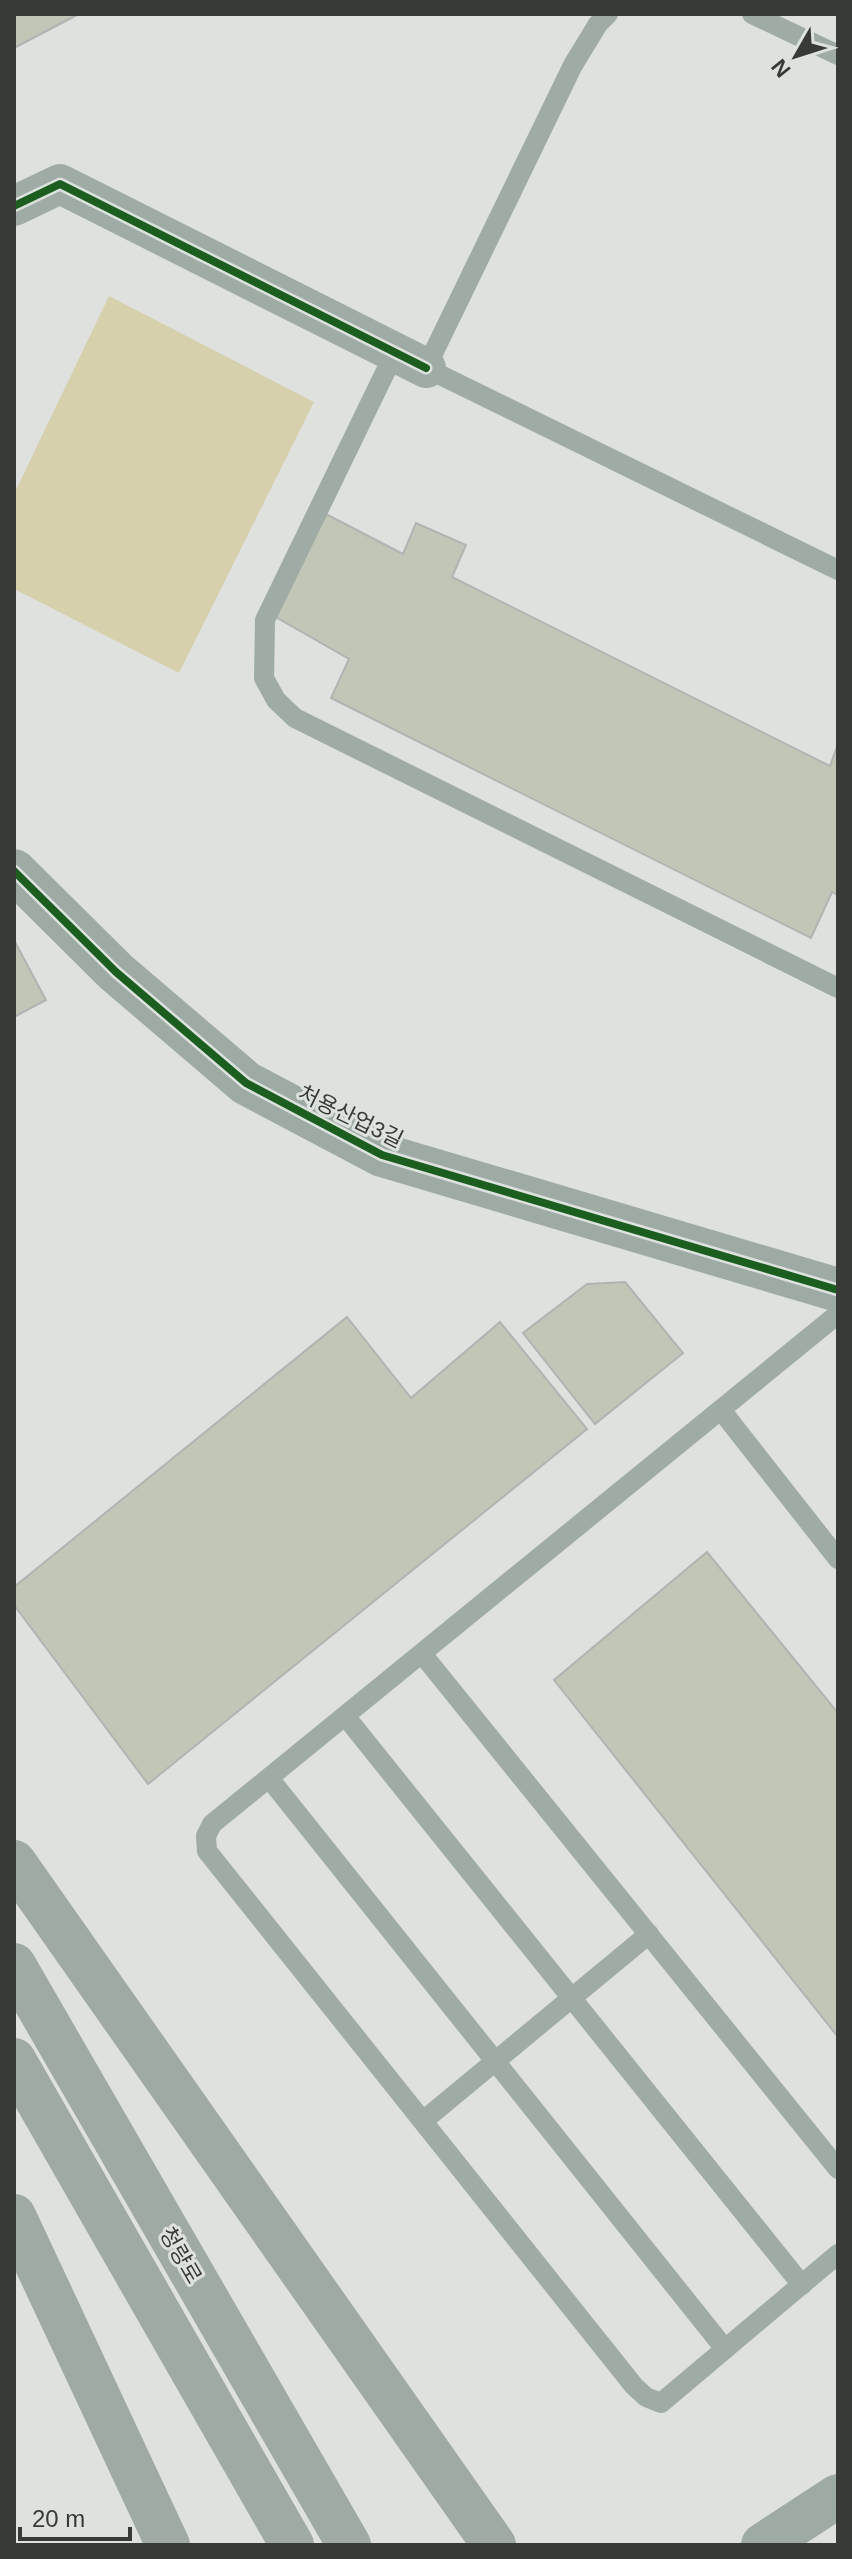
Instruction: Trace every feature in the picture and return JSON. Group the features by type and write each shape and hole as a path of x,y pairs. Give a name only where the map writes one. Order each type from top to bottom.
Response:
{"highway":[{"path":"14,1862 494,2545"},
{"name":"청량로","path":"14,1965 349,2545"},
{"path":"14,2060 292,2545"},
{"path":"14,2216 168,2545"}],"street":[{"path":"14,206 60,184 410,360"},
{"name":"처용산업3길","path":"14,871 116,972 246,1083 382,1155 838,1290"},
{"path":"763,2545 838,2496"}],"lane":[{"path":"608,14 598,24 573,65 265,620 264,678 276,700 295,718 838,988"},
{"path":"752,14 838,55"},
{"path":"410,360 838,570"},
{"path":"838,1314 212,1824 206,1836 207,1851 634,2386 646,2397 661,2403 838,2254"},
{"path":"721,1410 838,1559"},
{"path":"423,1655 838,2169"},
{"path":"346,1717 802,2285"},
{"path":"269,1778 725,2349"},
{"path":"423,2121 649,1934"}],"shaded area":[{"path":"109,296 314,402 179,673 14,589 14,494"}],"building":[{"path":"14,14 79,14 14,48"},
{"path":"318,510 403,554 416,523 466,545 452,577 830,766 838,744 838,895 832,892 811,938 331,698 349,659 274,616"},
{"path":"14,940 46,1000 14,1017"},
{"path":"625,1282 683,1353 595,1424 523,1333 587,1284"},
{"path":"347,1317 411,1398 500,1322 587,1429 148,1784 14,1605 14,1587"},
{"path":"707,1552 838,1713 838,2037 554,1680"}],"cycle path":[{"path":"14,206 60,184 426,368"},
{"path":"14,871 116,972 246,1083 382,1155 838,1290"}]}
